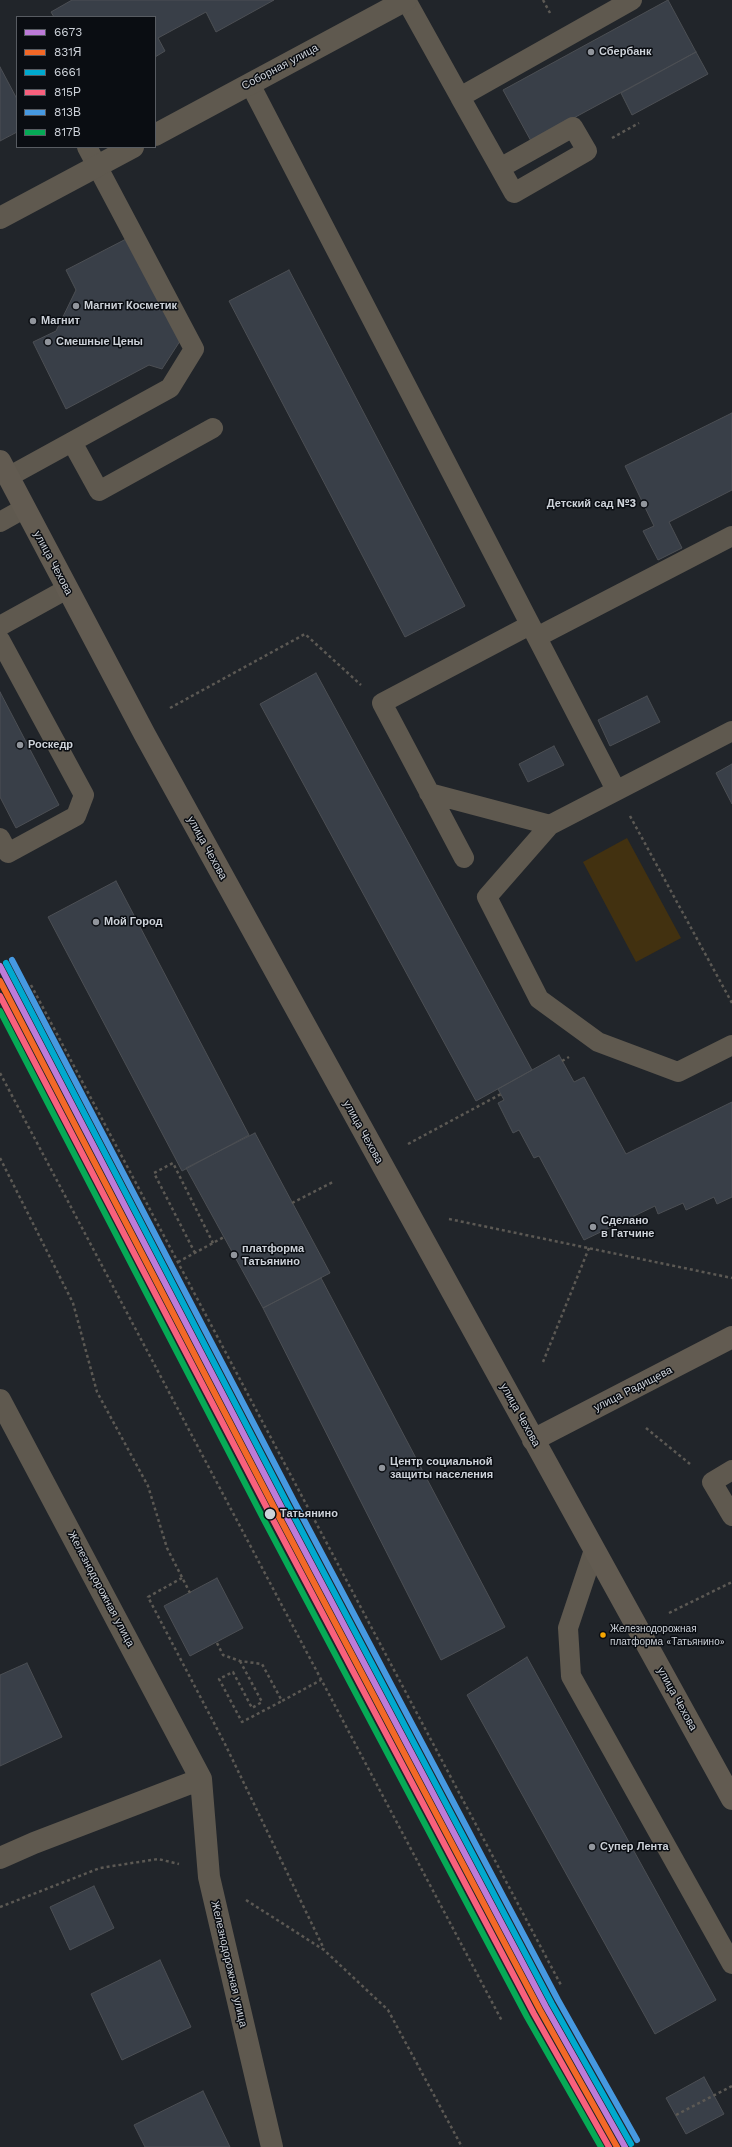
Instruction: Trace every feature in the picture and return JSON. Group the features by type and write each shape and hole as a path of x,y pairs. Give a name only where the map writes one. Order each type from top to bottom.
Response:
{"street":[{"name":"Соборная улица","path":"156,134 406,0"},
{"path":"0,218 131,148"},
{"name":"улица Чехова","path":"4,469 144,735 732,1799"},
{"name":"улица Радищева","path":"533,1440 732,1338"},
{"name":"Железнодорожная улица","path":"0,1400 201,1779 209,1877 272,2147"},
{"path":"0,1858 34,1843 201,1779"}],"lane":[{"path":"406,0 500,168"},
{"path":"460,97 632,0"},
{"path":"250,84 616,790"},
{"path":"4,469 72,442 170,388 194,349 88,148"},
{"path":"72,442 99,491 213,428"},
{"path":"0,522 25,508"},
{"path":"464,858 382,703 732,536"},
{"path":"0,626 67,589"},
{"path":"0,640 84,795 76,816 8,853 0,838"},
{"path":"732,731 550,825 487,897 539,999 598,1042 678,1072 732,1045"},
{"path":"429,793 550,825"},
{"path":"732,1470 712,1482 732,1516"},
{"path":"594,1550 568,1628 571,1676 732,1964"}],"path":[{"path":"170,708 304,634 382,703"},
{"path":"616,790 732,1003"},
{"path":"31,985 562,1987"},
{"path":"0,1073 502,2021"},
{"path":"408,1144 501,1094"},
{"path":"0,1158 73,1303 97,1392 148,1486 167,1548 190,1593"},
{"path":"195,1253 154,1173 173,1163 213,1243"},
{"path":"292,1203 333,1182"},
{"path":"448,1219 732,1278"},
{"path":"178,1262 224,1237"},
{"path":"543,1362 589,1248"},
{"path":"646,1428 712,1482"},
{"path":"182,1578 148,1597 226,1744 324,1950"},
{"path":"670,1613 732,1582"},
{"path":"217,1643 223,1655 240,1661 262,1664 282,1701"},
{"path":"240,1661 262,1702 252,1708 233,1672 219,1679 242,1722 321,1680"},
{"path":"0,1907 100,1868 158,1859 189,1867 209,1877 324,1950 388,2010 462,2147"},
{"path":"676,2115 732,2086"}],"shaded area":[{"path":"627,838 681,938 636,962 583,862"}],"building":[{"path":"72,0 274,0 216,32 206,12 158,38 165,51 156,56 156,16 53,16 51,12"},
{"path":"668,0 696,52 531,141 503,90"},
{"path":"696,52 708,74 632,115 621,93"},
{"path":"0,67 16,97 16,133 0,141"},
{"path":"128,238 180,341 162,369 149,365 66,409 33,342 56,331 76,290 66,270"},
{"path":"289,270 465,606 405,637 229,301"},
{"path":"732,413 732,490 669,522 682,548 658,560 643,531 654,526 625,466"},
{"path":"316,673 532,1070 476,1101 260,704"},
{"path":"0,692 59,805 16,828 0,797"},
{"path":"647,696 660,722 610,746 598,720"},
{"path":"554,746 564,765 528,782 519,764"},
{"path":"732,764 732,804 716,773"},
{"path":"116,881 249,1135 182,1171 48,917"},
{"path":"559,1055 574,1082 584,1077 626,1154 732,1102 732,1197 717,1204 714,1197 686,1210 683,1203 658,1214 655,1206 584,1240 539,1156 534,1158 519,1130 513,1133 498,1103 504,1100 498,1089"},
{"path":"255,1133 330,1273 263,1308 186,1168"},
{"name":"Центр социальной защиты населения","path":"321,1278 505,1627 441,1660 263,1308"},
{"path":"217,1578 243,1628 190,1656 164,1606"},
{"name":"Супер Лента","path":"527,1657 716,2000 655,2034 467,1695"},
{"path":"27,1663 62,1737 0,1766 0,1675"},
{"path":"94,1886 114,1928 70,1950 50,1907"},
{"path":"160,1960 191,2027 122,2060 91,1994"},
{"path":"704,2077 724,2114 686,2134 666,2098"},
{"path":"203,2091 230,2147 145,2147 134,2125"}],"transit line":[{"name":"813В","path":"12,960 294,1501 558,2000 637,2140"},
{"name":"6661","path":"6,963 288,1505 552,2004 631,2144"},
{"name":"6673","path":"0,966 282,1508 546,2007 625,2147"},
{"name":"831Я","path":"0,981 276,1511 540,2010 617,2147"},
{"name":"815Р","path":"0,996 270,1514 534,2014 609,2147"},
{"name":"817В","path":"0,1011 263,1518 527,2017 601,2147"}],"place":[{"name":"Сбербанк","path":"591,52"},
{"name":"Магнит Косметик","path":"76,306"},
{"name":"Магнит","path":"33,321"},
{"name":"Смешные Цены","path":"48,342"},
{"name":"Детский сад №3","path":"644,504"},
{"name":"Роскедр","path":"20,745"},
{"name":"Мой Город","path":"96,922"},
{"name":"Сделано в Гатчине","path":"593,1227"},
{"name":"платформа Татьянино","path":"234,1255"},
{"name":"Центр социальной защиты населения","path":"382,1468"},
{"name":"Татьянино","path":"270,1514"},
{"name":"Железнодорожная платформа «Татьянино»","path":"603,1635"},
{"name":"Супер Лента","path":"592,1847"}]}
